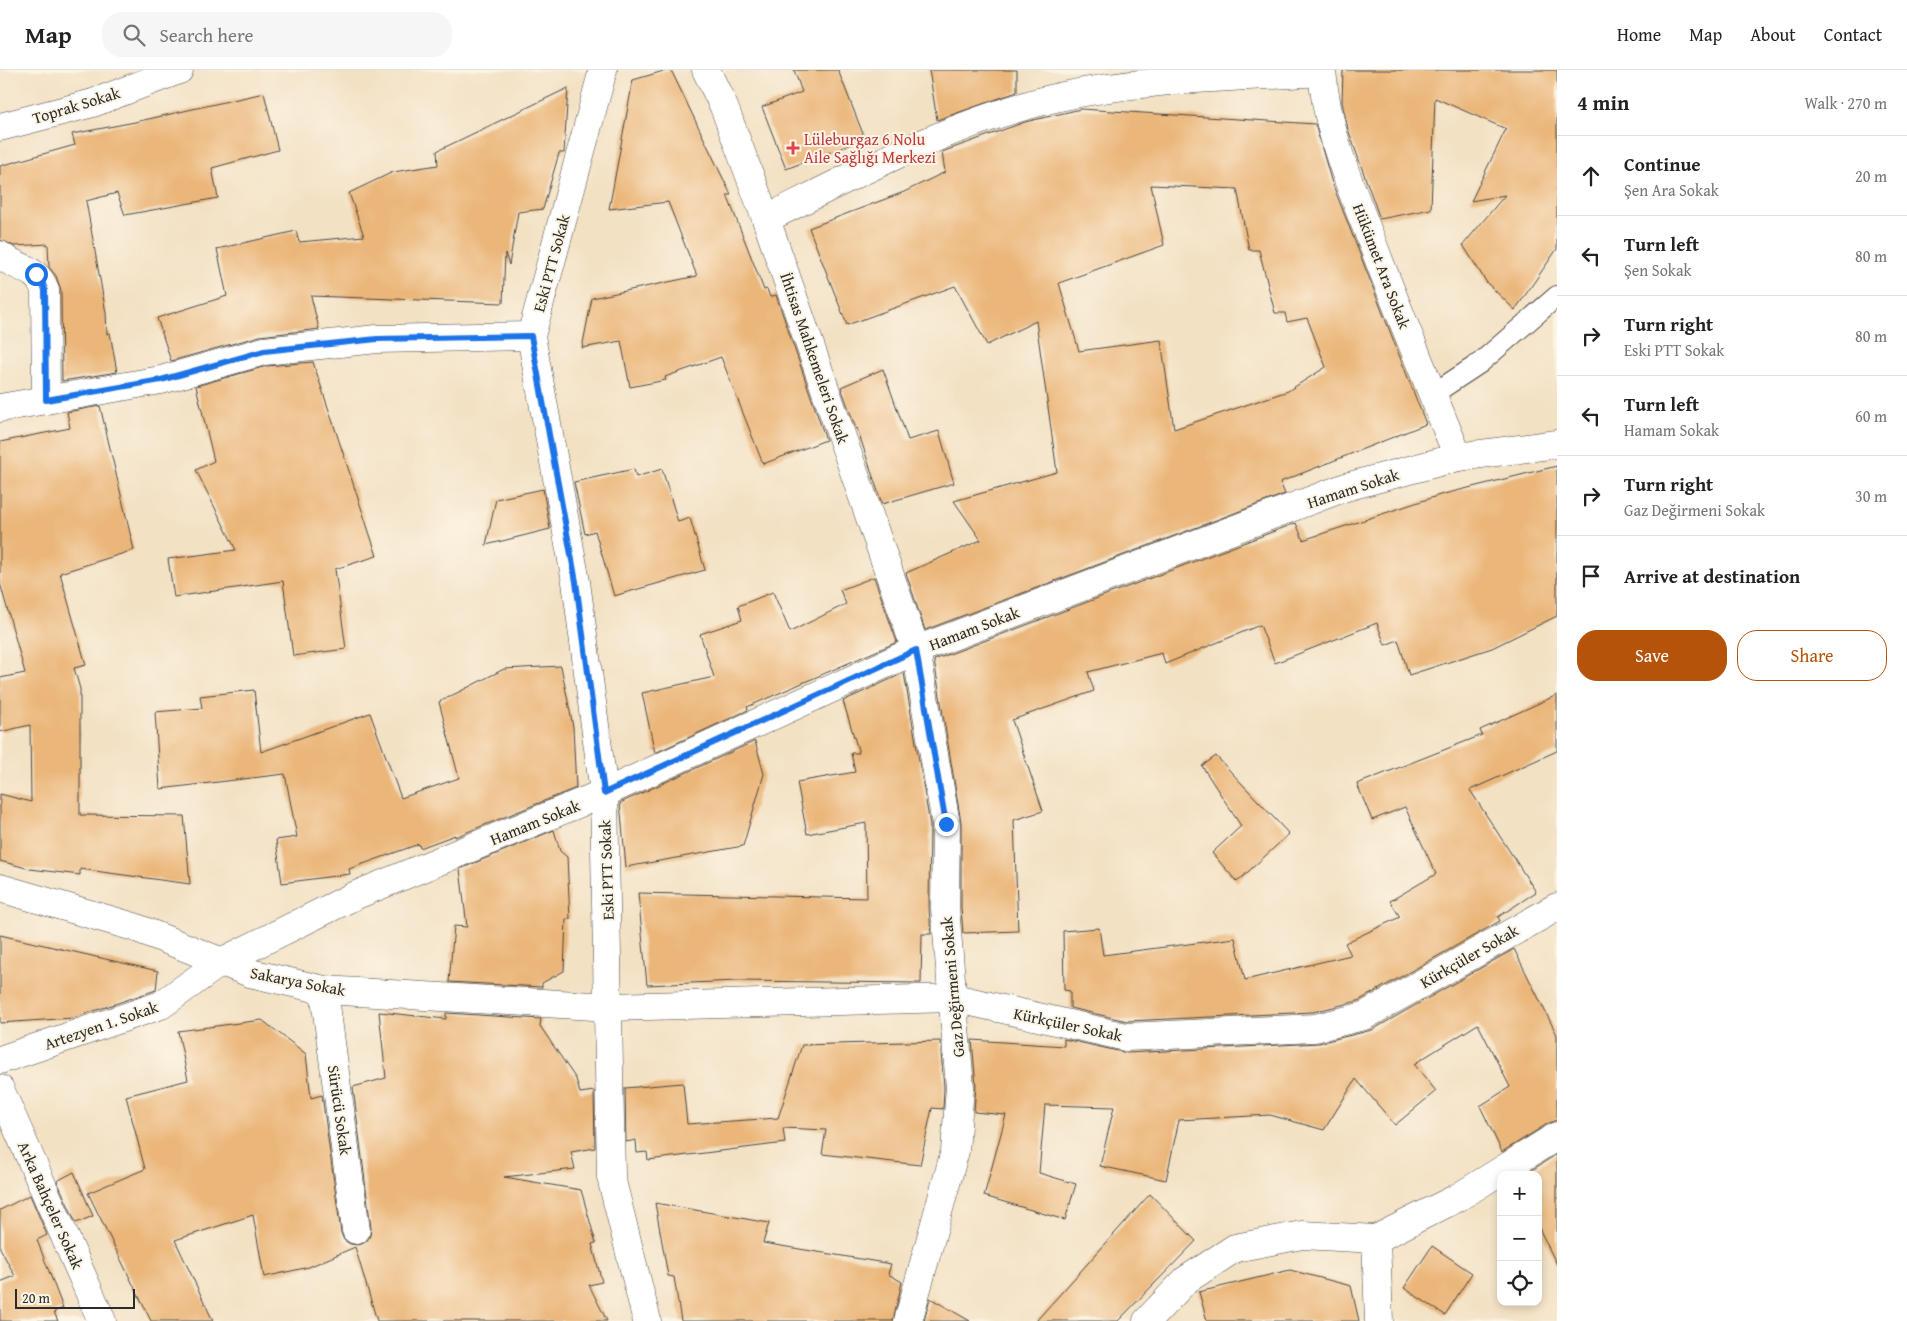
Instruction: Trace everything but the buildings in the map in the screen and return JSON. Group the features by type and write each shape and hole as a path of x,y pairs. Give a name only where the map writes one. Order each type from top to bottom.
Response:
{"street":[{"name":"Toprak Sokak","path":"0,127 93,103 179,70"},
{"name":"Eski PTT Sokak","path":"603,70 531,336 576,582 604,793 610,1007 611,1177 647,1321"},
{"name":"İhtisas Mahkemeleri Sokak","path":"706,70 724,107 766,219 916,650"},
{"path":"766,219 882,161 958,129 1058,98 1124,85 1322,71"},
{"name":"Hükümet Ara Sokak","path":"1322,71 1328,113 1339,156 1458,457"},
{"path":"0,255 36,274 42,281 45,290 46,400"},
{"path":"0,408 161,380 264,351 377,339 531,336"},
{"name":"Hamam Sokak","path":"221,962 354,896 604,793 916,650 1346,488 1458,457 1557,444"},
{"name":"Gaz Değirmeni Sokak","path":"908,1321 954,1151 960,1087 946,908 946,824 916,650"},
{"name":"Sakarya Sokak","path":"0,888 134,926 250,973 324,990 610,1007"},
{"name":"Kürkçüler Sokak","path":"610,1007 954,998 1126,1037 1315,1028 1364,1016 1557,907"},
{"name":"Artezyen 1. Sokak","path":"0,1060 161,1005 221,962"},
{"name":"Sürücü Sokak","path":"324,990 356,1230"},
{"name":"Arka Bahçeler Sokak","path":"0,1090 102,1321"},
{"path":"1147,1321 1186,1280 1235,1248 1302,1235 1376,1239 1457,1198 1557,1136"},
{"path":"1376,1239 1379,1321"}],"lane":[{"path":"1433,394 1480,363 1557,296"}],"place":[{"name":"Lüleburgaz 6 Nolu Aile Sağlığı Merkezi","path":"793,148"}],"route":[{"path":"36,274 42,281 45,290 46,400 161,380 264,351 377,339 531,336 576,582 604,793 916,650 946,824"}]}
